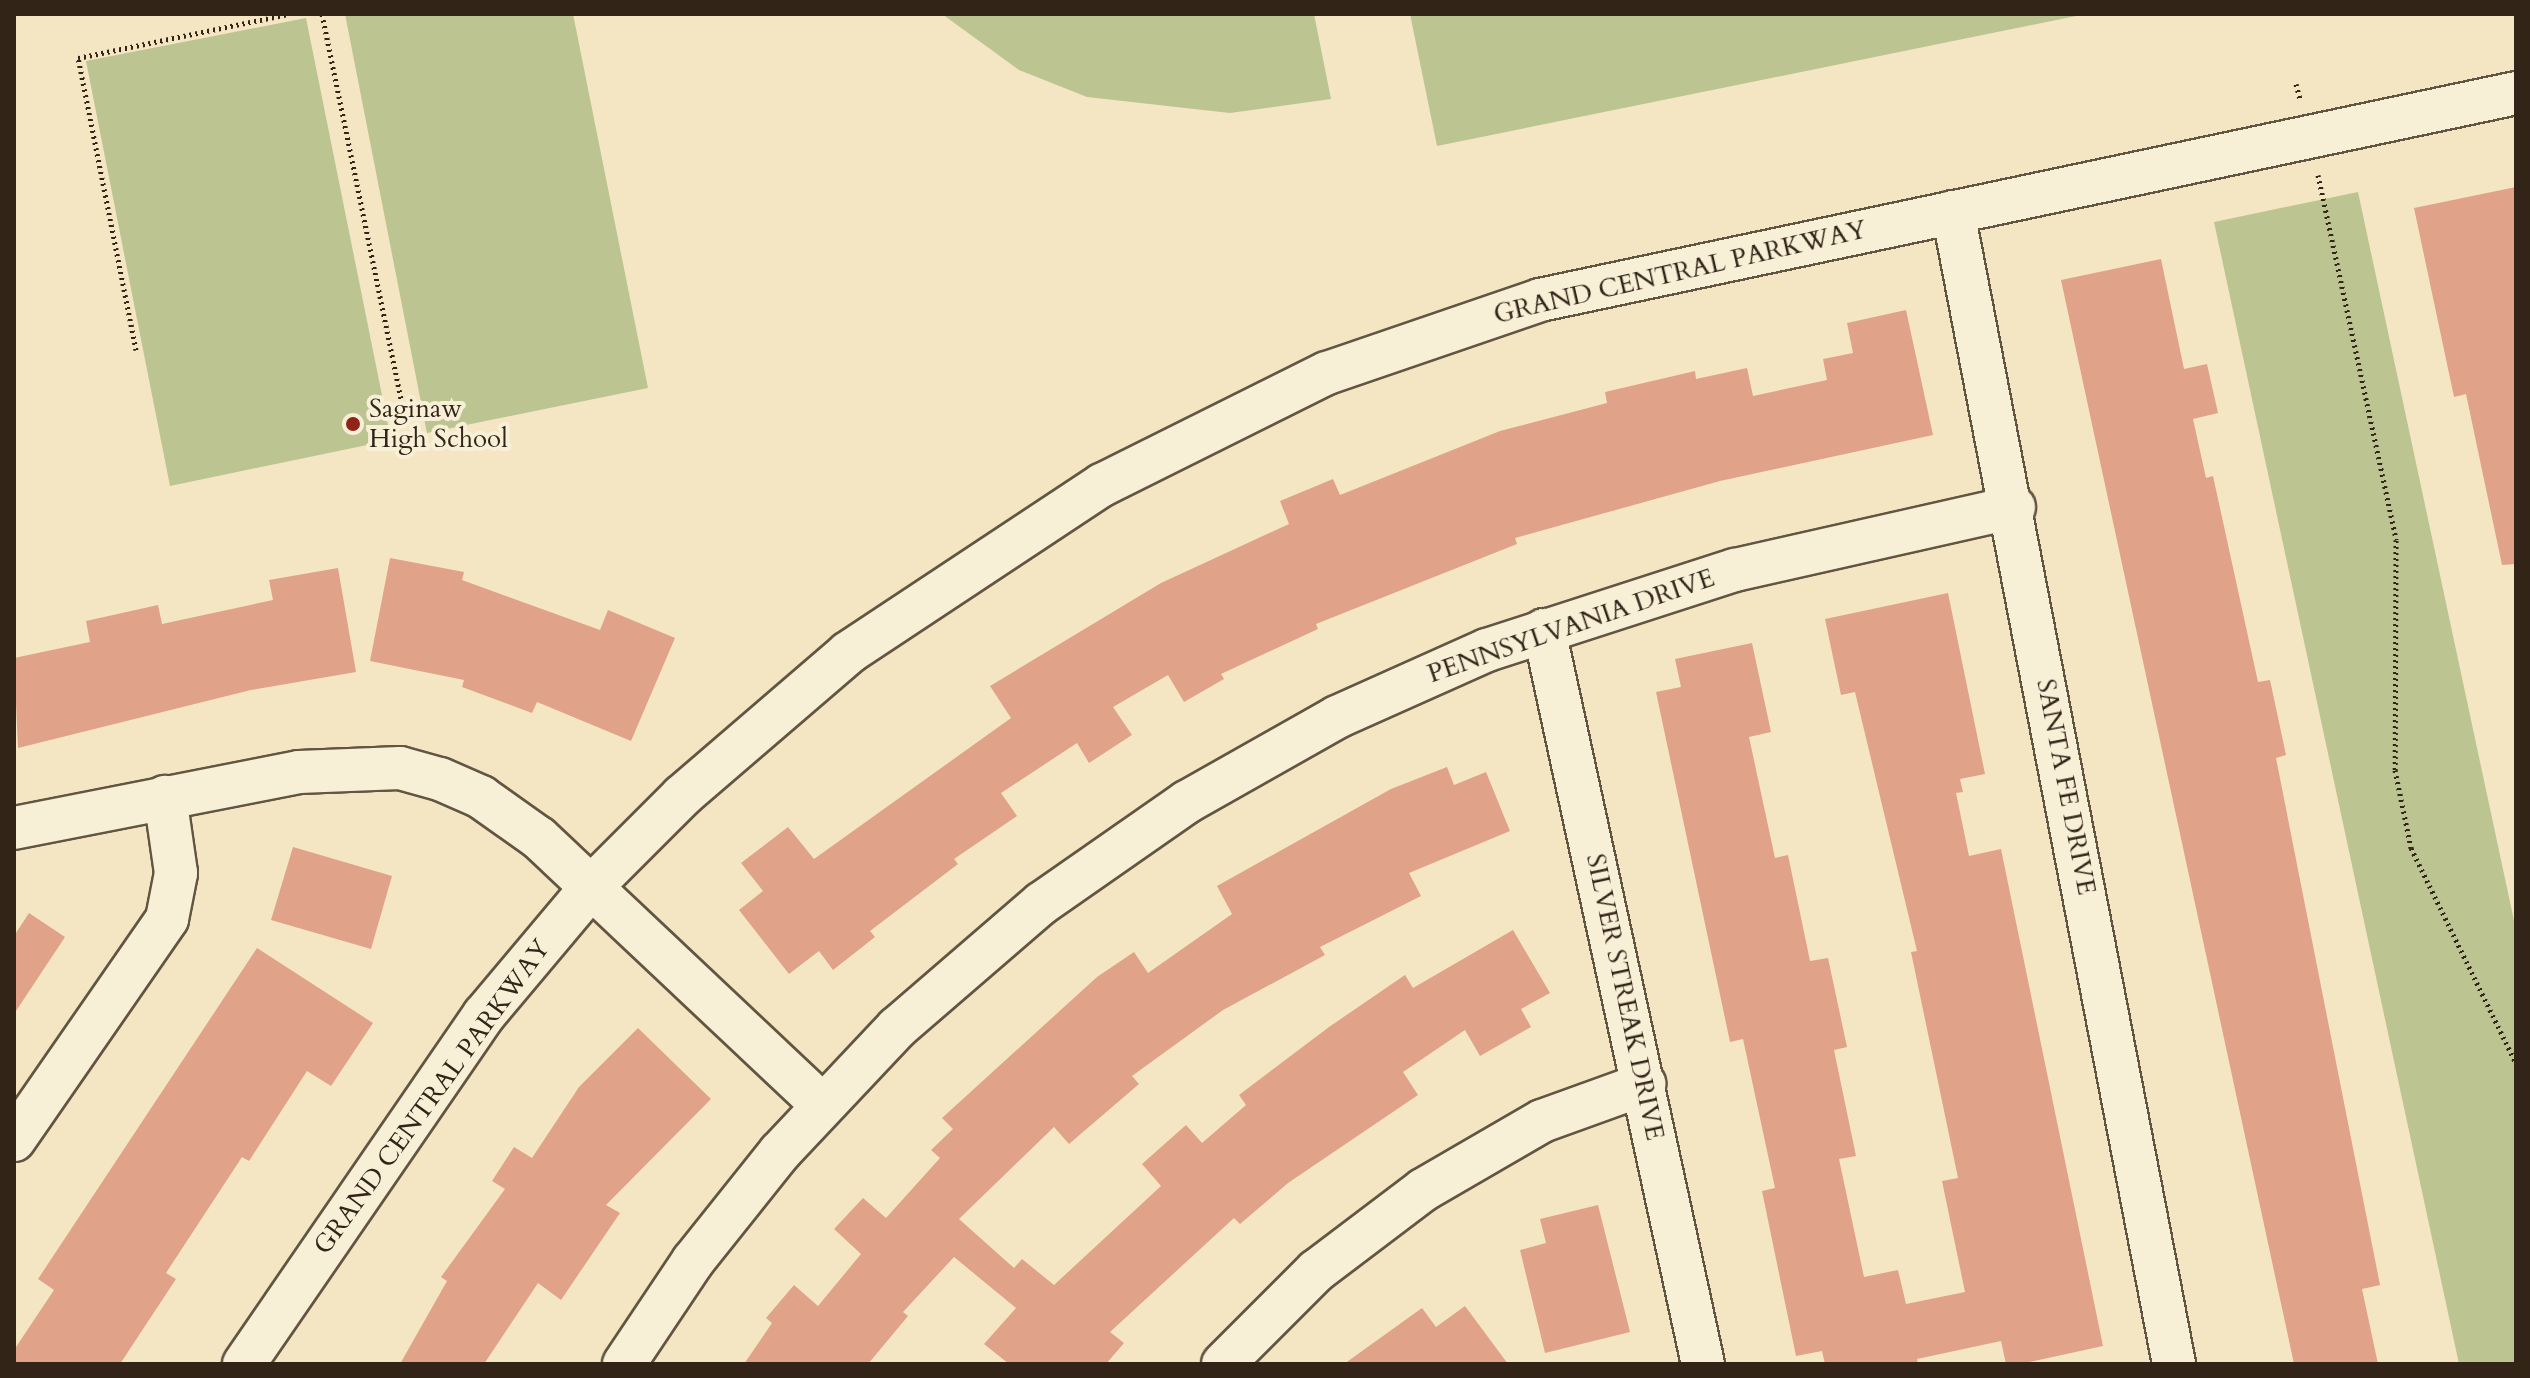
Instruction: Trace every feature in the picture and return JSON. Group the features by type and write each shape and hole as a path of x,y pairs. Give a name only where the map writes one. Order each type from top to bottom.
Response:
{"street":[{"name":"GRAND CENTRAL PARKWAY","path":"244,1364 467,1038 593,885 747,737 903,612 1102,485 1253,405 1404,342 1540,300 2516,93"},
{"name":"SANTA FE DRIVE","path":"1953,212 2014,507 2174,1364"},
{"name":"PENNSYLVANIA DRIVE","path":"624,1364 693,1261 822,1105 970,962 1117,847 1337,717 1544,630 1814,549 2014,507"},
{"name":"SILVER STREAK DRIVE","path":"1544,630 1703,1364"},
{"path":"14,828 299,772 400,768 481,797 593,885 822,1105"},
{"path":"14,1140 167,919 176,873 165,797"},
{"path":"1223,1364 1316,1271 1423,1190 1542,1121 1644,1084"}],"path":[{"path":"136,350 78,58 289,14"},
{"path":"322,14 403,407"},
{"path":"2296,84 2396,540 2395,770 2411,848 2516,1063"}],"green space":[{"path":"345,14 573,14 648,388 427,433"},
{"path":"942,14 1314,14 1331,99 1230,113 1087,97 1019,70"},
{"path":"1410,14 2086,14 1437,146"},
{"path":"306,18 391,440 170,486 86,61"},
{"path":"2358,192 2516,930 2516,1364 2459,1364 2214,222"}],"building":[{"path":"2516,187 2516,564 2502,565 2466,394 2454,397 2414,208"},
{"path":"2161,259 2184,369 2207,364 2218,413 2193,419 2206,478 2213,476 2258,682 2270,680 2286,755 2276,758 2380,1285 2362,1289 2378,1364 2294,1364 2061,280"},
{"path":"1906,310 1933,435 1720,481 1515,538 1517,544 1316,624 1318,629 1221,674 1224,679 1184,702 1168,675 1113,707 1132,735 1089,763 1077,743 1001,793 1017,816 954,859 958,864 870,931 875,937 833,970 819,951 789,974 739,910 763,891 741,863 788,827 814,859 1011,718 990,686 1161,583 1289,524 1280,501 1333,479 1340,495 1500,431 1607,403 1605,392 1695,371 1696,379 1747,368 1753,396 1827,380 1823,359 1853,353 1847,323"},
{"path":"390,558 464,572 462,580 600,630 608,610 675,638 631,741 537,702 532,713 462,687 464,680 370,661"},
{"path":"338,568 356,672 251,690 18,748 14,658 90,642 86,621 158,605 162,624 273,600 269,580"},
{"path":"1948,593 1985,774 1960,779 1963,792 1956,793 1969,856 2001,849 2103,1346 2020,1364 2006,1364 2001,1341 1917,1359 1918,1364 1825,1364 1822,1351 1796,1356 1762,1191 1775,1188 1743,1039 1730,1042 1656,692 1681,687 1675,659 1752,643 1771,732 1749,737 1775,858 1788,855 1810,961 1828,958 1847,1047 1834,1050 1856,1156 1839,1159 1864,1277 1898,1270 1906,1304 1965,1292 1942,1181 1958,1178 1911,952 1917,951 1855,692 1841,695 1825,619"},
{"path":"1447,767 1454,785 1486,772 1510,831 1409,873 1421,896 1320,947 1325,955 1223,1010 1132,1076 1139,1084 1069,1144 1054,1127 959,1219 1014,1268 1022,1259 1054,1285 1161,1186 1142,1164 1186,1125 1202,1143 1246,1105 1239,1095 1329,1027 1405,975 1413,988 1513,930 1550,993 1521,1009 1531,1027 1480,1056 1465,1030 1403,1072 1418,1095 1288,1183 1240,1224 1234,1218 1110,1332 1124,1343 1106,1364 1009,1364 984,1344 1016,1308 954,1257 903,1312 908,1316 868,1364 744,1364 772,1323 766,1318 794,1285 818,1306 861,1254 834,1229 863,1198 886,1218 940,1158 931,1150 953,1129 942,1118 1097,977 1134,952 1148,973 1232,914 1217,886 1391,789"},
{"path":"293,847 392,876 371,949 271,920"},
{"path":"29,913 65,937 14,1014 14,936"},
{"path":"257,948 373,1023 331,1086 307,1071 249,1161 242,1157 166,1273 176,1279 120,1364 14,1364 14,1350 54,1290 38,1279"},
{"path":"638,1028 711,1099 606,1205 620,1213 561,1300 538,1283 484,1364 400,1364 447,1281 441,1277 505,1189 492,1181 514,1147 532,1158 579,1087"},
{"path":"1598,1205 1630,1332 1545,1353 1520,1250 1546,1243 1540,1219"},
{"path":"1465,1306 1508,1364 1344,1364 1422,1308 1436,1327"}],"place":[{"name":"Saginaw High School","path":"353,424"}]}
